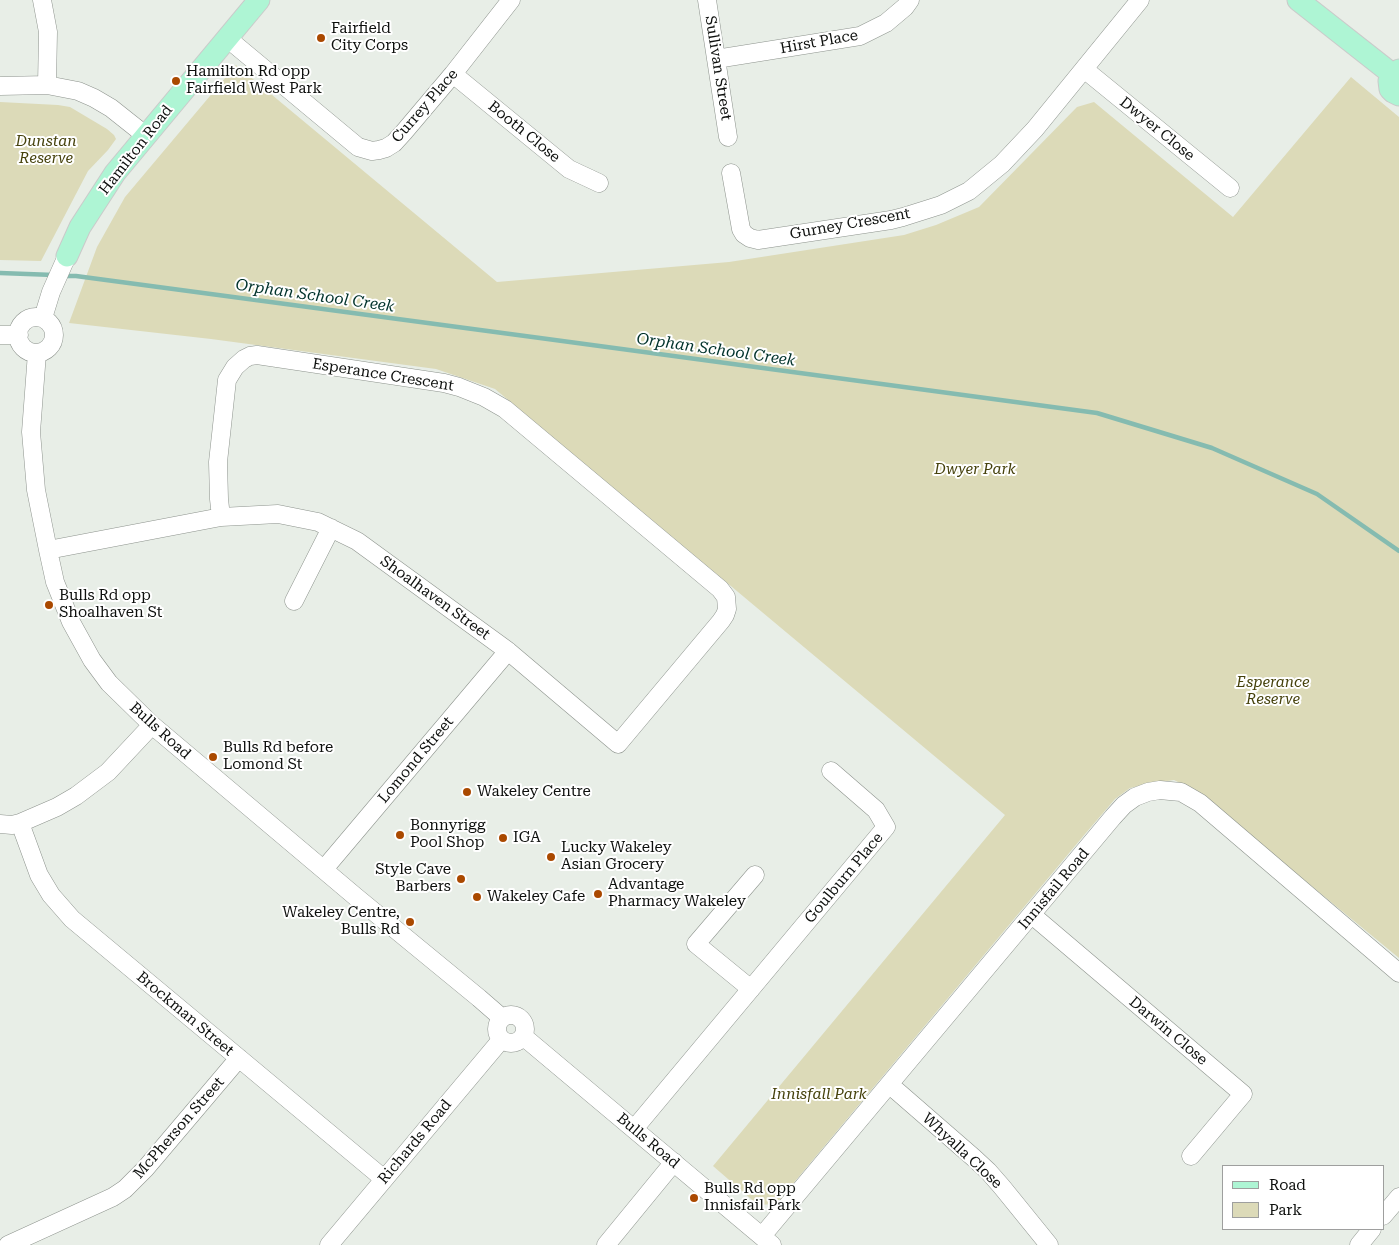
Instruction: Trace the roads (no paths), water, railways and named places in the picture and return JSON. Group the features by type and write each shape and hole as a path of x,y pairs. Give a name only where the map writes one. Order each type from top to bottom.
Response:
{"main road":[{"name":"Hamilton Road","path":"67,256 80,226 115,172 259,0"},
{"path":"1298,0 1395,72 1389,81 1389,85 1393,92 1399,95"}],"street":[{"path":"42,0 48,32 47,85"},
{"name":"Currey Place","path":"227,38 358,147 364,150 379,150 386,148 394,142 453,74 511,0"},
{"name":"Sullivan Street","path":"707,0 728,137"},
{"name":"Hirst Place","path":"716,59 860,36 886,23 905,7 910,0"},
{"name":"Gurney Crescent","path":"732,173 741,229 750,238 758,240 903,217 941,205 969,190 1002,164 1035,129 1140,0"},
{"name":"Dwyer Close","path":"1084,69 1230,188"},
{"name":"Booth Close","path":"453,74 570,169 600,183"},
{"path":"0,86 47,85 78,91 111,108 145,135"},
{"name":"Hamilton Road","path":"43,318 53,287 67,256"},
{"path":"32,318 43,318 52,326 54,332 54,338 48,348 37,353 31,352 22,346 19,335 20,329 26,320 32,318"},
{"path":"0,335 19,335"},
{"name":"Bulls Road","path":"37,353 31,432 36,490 55,582 71,622 92,660 109,683 152,725 502,1018"},
{"name":"Esperance Crescent","path":"221,517 218,462 227,380 238,362 257,355 428,380 459,387 484,397 505,409 720,589 726,598 727,604"},
{"name":"Shoalhaven Street","path":"48,550 221,517 278,514 318,522 357,541 508,651 618,744 721,622 725,615 727,604"},
{"path":"294,601 331,528"},
{"name":"Lomond Street","path":"324,869 508,651"},
{"path":"0,824 12,825 20,823 57,807 76,796 96,782 119,761 152,725"},
{"name":"Goulburn Place","path":"634,1129 886,827 876,810 831,771"},
{"name":"Innisfail Road","path":"767,1241 890,1086 1124,805 1135,797 1160,790 1181,792 1200,803 1399,973"},
{"name":"Brockman Street","path":"20,823 38,875 50,895 63,910 384,1179"},
{"path":"751,989 696,944 755,875"},
{"name":"Darwin Close","path":"1032,915 1243,1094 1191,1156"},
{"path":"515,1015 522,1020 526,1028 524,1037 517,1043 513,1044 501,1040 497,1026 502,1018 515,1015"},
{"name":"Bulls Road","path":"524,1037 767,1241"},
{"name":"Richards Road","path":"329,1245 501,1040"},
{"name":"McPherson Street","path":"8,1245 113,1197 125,1189 145,1169 239,1058"},
{"name":"Whyalla Close","path":"890,1086 988,1172 1048,1245"},
{"path":"606,1245 674,1162"},
{"path":"1384,1215 1399,1196"},
{"path":"1361,1244 1371,1230"}],"waterway":[{"name":"Orphan School Creek","path":"0,273 54,275"},
{"name":"Orphan School Creek","path":"64,276 76,276 1097,413 1212,448 1317,494 1399,551"}],"place":[{"name":"Fairfield City Corps","path":"321,38"},
{"name":"Hamilton Rd opp Fairfield West Park","path":"176,81"},
{"name":"Bulls Rd opp Shoalhaven St","path":"49,605"},
{"name":"Bulls Rd before Lomond St","path":"213,757"},
{"name":"Wakeley Centre","path":"467,792"},
{"name":"Bonnyrigg Pool Shop","path":"400,835"},
{"name":"IGA","path":"503,838"},
{"name":"Lucky Wakeley Asian Grocery","path":"551,857"},
{"name":"Style Cave Barbers","path":"461,879"},
{"name":"Advantage Pharmacy Wakeley","path":"598,894"},
{"name":"Wakeley Cafe","path":"477,897"},
{"name":"Wakeley Centre, Bulls Rd","path":"410,922"},
{"name":"Bulls Rd opp Innisfail Park","path":"694,1198"}],"park label":[{"name":"Dunstan Reserve","path":"46,150"},
{"name":"Dwyer Park","path":"975,470"},
{"name":"Esperance Reserve","path":"1273,692"},
{"name":"Innisfall Park","path":"819,1095"}]}
